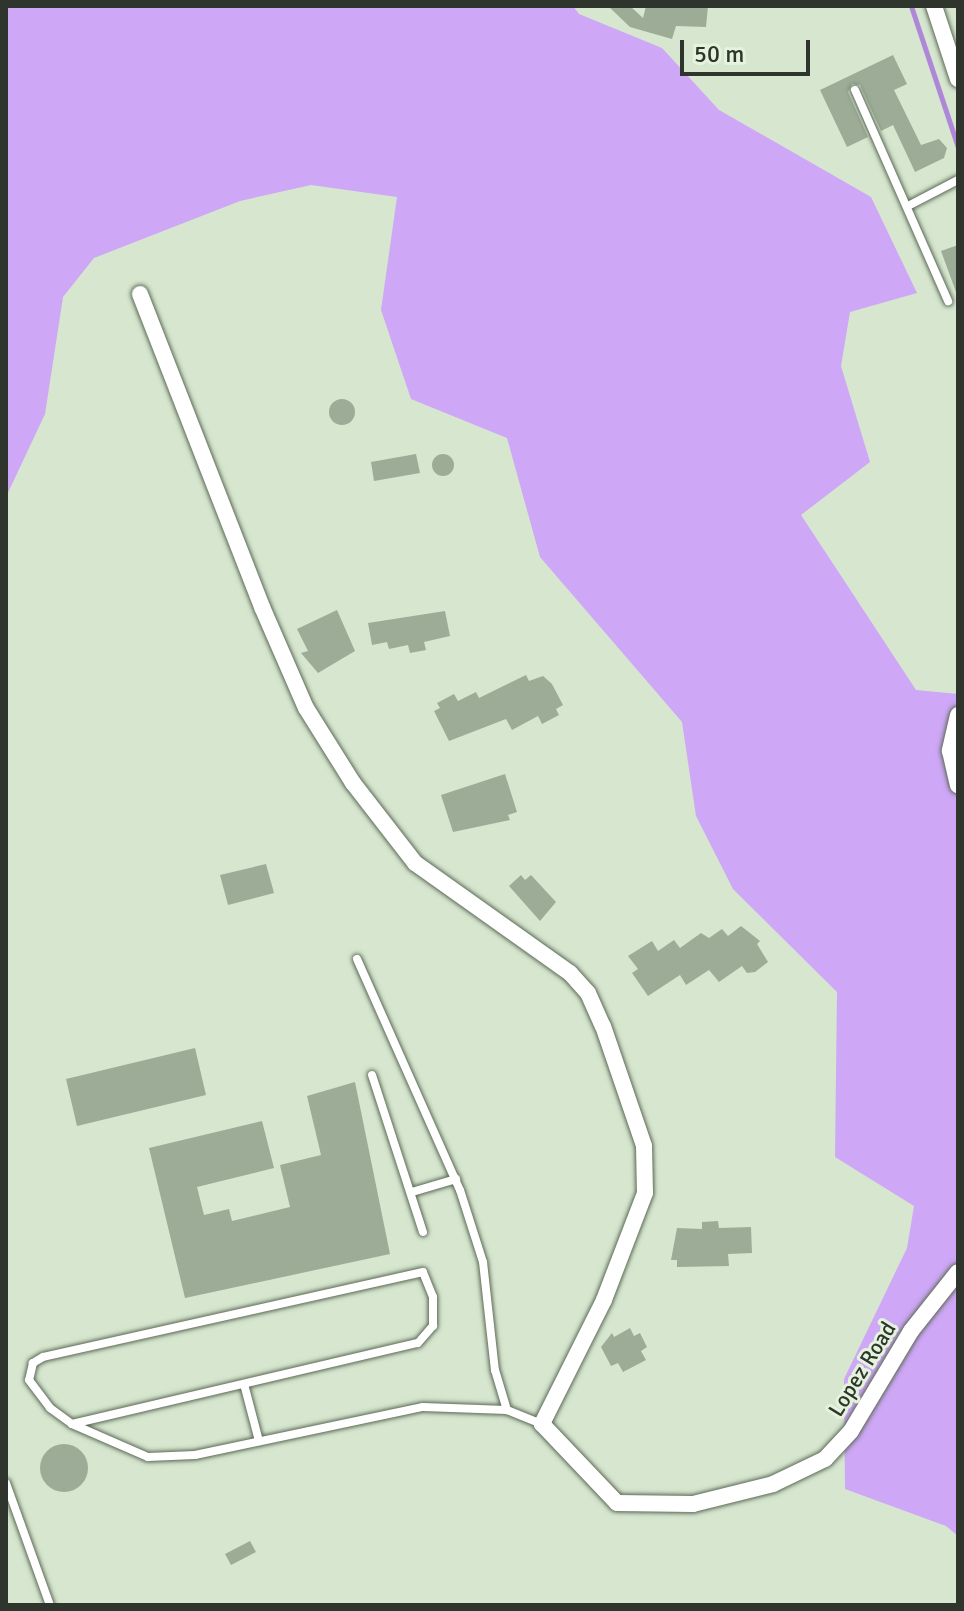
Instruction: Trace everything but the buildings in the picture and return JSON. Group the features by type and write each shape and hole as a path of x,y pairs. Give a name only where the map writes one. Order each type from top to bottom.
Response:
{"street":[{"path":"934,6 958,79"},
{"path":"140,294 218,506 274,636 306,708 353,783 415,863 570,973 588,993 603,1026 644,1146 645,1193 604,1300 542,1424"},
{"path":"958,715 950,751 958,785"},
{"name":"Lopez Road","path":"542,1424 617,1503 693,1504 773,1484 825,1459 851,1431 911,1331 958,1272"}],"lane":[{"path":"855,90 948,301"},
{"path":"908,206 958,180"},
{"path":"357,959 456,1179 483,1262 495,1370 507,1410"},
{"path":"372,1075 423,1232"},
{"path":"412,1192 456,1179"},
{"path":"72,1424 418,1343 433,1326 429,1281 423,1272 411,1272 43,1357 33,1363 29,1380 50,1408 72,1424 148,1457 195,1455 423,1407 507,1410 542,1424"},
{"path":"244,1384 259,1441"},
{"path":"6,1483 50,1605"}],"shaded area":[{"path":"6,6 573,6 579,14 662,48 719,110 871,197 917,293 850,312 841,366 870,462 801,515 916,690 958,694 958,1536 946,1526 845,1489 844,1379 907,1248 914,1206 835,1157 837,992 733,889 696,816 682,722 540,557 507,438 411,399 381,310 397,197 311,185 240,201 94,258 63,297 45,414 6,497"}],"waterway":[{"path":"911,6 958,147"}]}
